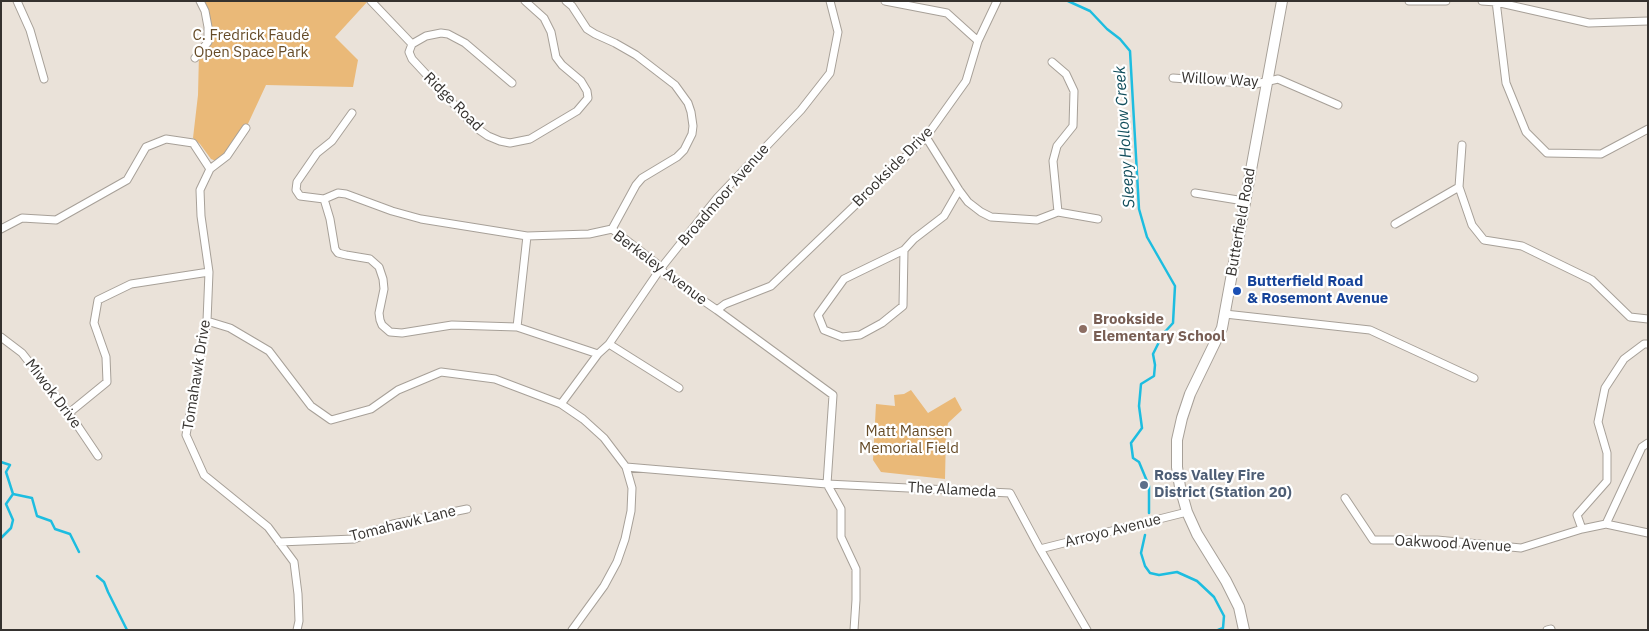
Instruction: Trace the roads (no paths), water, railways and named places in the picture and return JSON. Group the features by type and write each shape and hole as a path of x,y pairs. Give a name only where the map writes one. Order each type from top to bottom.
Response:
{"street":[{"path":"16,1 30,30 44,79"},
{"path":"195,58 208,42 207,19 200,1"},
{"path":"371,1 412,44 430,34 442,33 454,36 512,83"},
{"name":"Ridge Road","path":"412,44 409,52 412,59 475,127 488,136 500,141 510,143 530,139 577,112 588,98 587,91 581,81 562,65 556,57 551,32 544,18 525,1"},
{"path":"566,1 572,6 587,29 594,34 615,42 636,55 675,85 688,103 691,112 693,126 689,142 677,157 642,178 636,185 612,229"},
{"name":"Broadmoor Avenue","path":"561,404 598,354 610,344 661,268 717,198 801,110 830,73 838,32 830,1"},
{"path":"885,1 947,12 978,41"},
{"name":"Brookside Drive","path":"717,310 725,304 772,286 926,137 966,80 978,41 997,1"},
{"name":"Butterfield Road","path":"1244,630 1239,607 1226,581 1197,534 1187,512 1177,468 1177,440 1190,394 1222,328 1282,1"},
{"path":"1409,1 1446,1"},
{"path":"1482,1 1496,2 1589,23 1648,21"},
{"path":"1496,2 1506,83 1526,132 1547,153 1601,154 1648,129"},
{"path":"1052,62 1066,74 1074,91 1073,126 1057,146 1053,161 1058,212"},
{"name":"Willow Way","path":"1173,78 1256,84 1278,79 1338,105"},
{"name":"Berkeley Avenue","path":"352,113 332,141 317,154 297,182 296,190 300,196 324,199 338,193 346,194 392,211 421,219 527,236 589,234 612,229 656,263 666,275 833,395 827,484"},
{"path":"1,229 22,218 56,220 127,180 146,146 166,139 193,143 210,169 227,156 246,128"},
{"path":"926,137 959,190 968,202 980,212 991,216 1037,220 1058,212 1098,219"},
{"path":"1462,144 1459,187 1472,225 1484,240 1522,246 1592,280 1630,317 1648,319"},
{"name":"Tomahawk Drive","path":"210,169 200,190 201,216 209,272 207,320 186,435 204,475 268,527 294,562 298,594 299,621 297,630"},
{"path":"1395,224 1459,187"},
{"path":"904,250 904,306 882,323 860,335 842,336 824,330 818,315 844,279 904,250 944,216 959,190"},
{"path":"1195,193 1244,201"},
{"path":"324,199 330,219 335,249 338,253 370,259 380,267 384,279 379,313 380,320 382,325 390,332 402,333 452,325 517,327 598,354"},
{"path":"517,327 527,236"},
{"path":"69,413 107,382 106,358 94,322 98,300 131,284 209,272"},
{"path":"1225,314 1370,330 1474,378"},
{"path":"207,320 230,328 270,351 311,406 331,420 371,409 398,390 441,372 495,379 561,404 604,438 626,467 632,488 631,512 625,539 617,562 604,586 572,630"},
{"name":"Miwok Drive","path":"1,337 22,353 69,413 98,456"},
{"path":"610,344 679,388"},
{"path":"1648,344 1644,344 1624,359 1605,388 1598,422 1607,453 1607,481 1577,515 1582,529 1606,524 1648,533"},
{"path":"1606,524 1642,447 1648,443"},
{"name":"The Alameda","path":"626,467 827,484 1010,493 1087,630"},
{"path":"827,484 841,509 841,537 856,569 854,630"},
{"name":"Oakwood Avenue","path":"1345,498 1373,540 1438,540 1521,548 1582,529"},
{"name":"Tomahawk Lane","path":"279,542 354,538 392,524 467,509"},
{"name":"Arroyo Avenue","path":"1040,549 1187,512"}],"waterway":[{"name":"Sleepy Hollow Creek","path":"1068,1 1090,11 1130,51 1139,209 1147,237 1175,286 1173,323 1163,334 1153,354 1154,376 1141,384 1139,406 1142,428 1131,443 1133,458 1139,462 1149,486 1149,513"},
{"path":"1,462 10,465 6,472 13,494 6,504 13,520 11,528 1,538"},
{"path":"13,494 32,498 37,516 51,521 55,529 70,534 79,552"},
{"name":"Sleepy Hollow Creek","path":"1145,535 1141,553 1145,566 1150,573 1159,575 1177,572 1197,581 1214,597 1224,616 1223,628 1218,630"},
{"path":"97,576 104,582 127,630"}],"place":[{"name":"Butterfield Road & Rosemont Avenue","path":"1237,291"},
{"name":"Brookside Elementary School","path":"1083,329"},
{"name":"Ross Valley Fire District (Station 20)","path":"1144,485"}],"park label":[{"name":"C. Fredrick Faudé Open Space Park","path":"251,44"},
{"name":"Matt Mansen Memorial Field","path":"909,440"}]}
